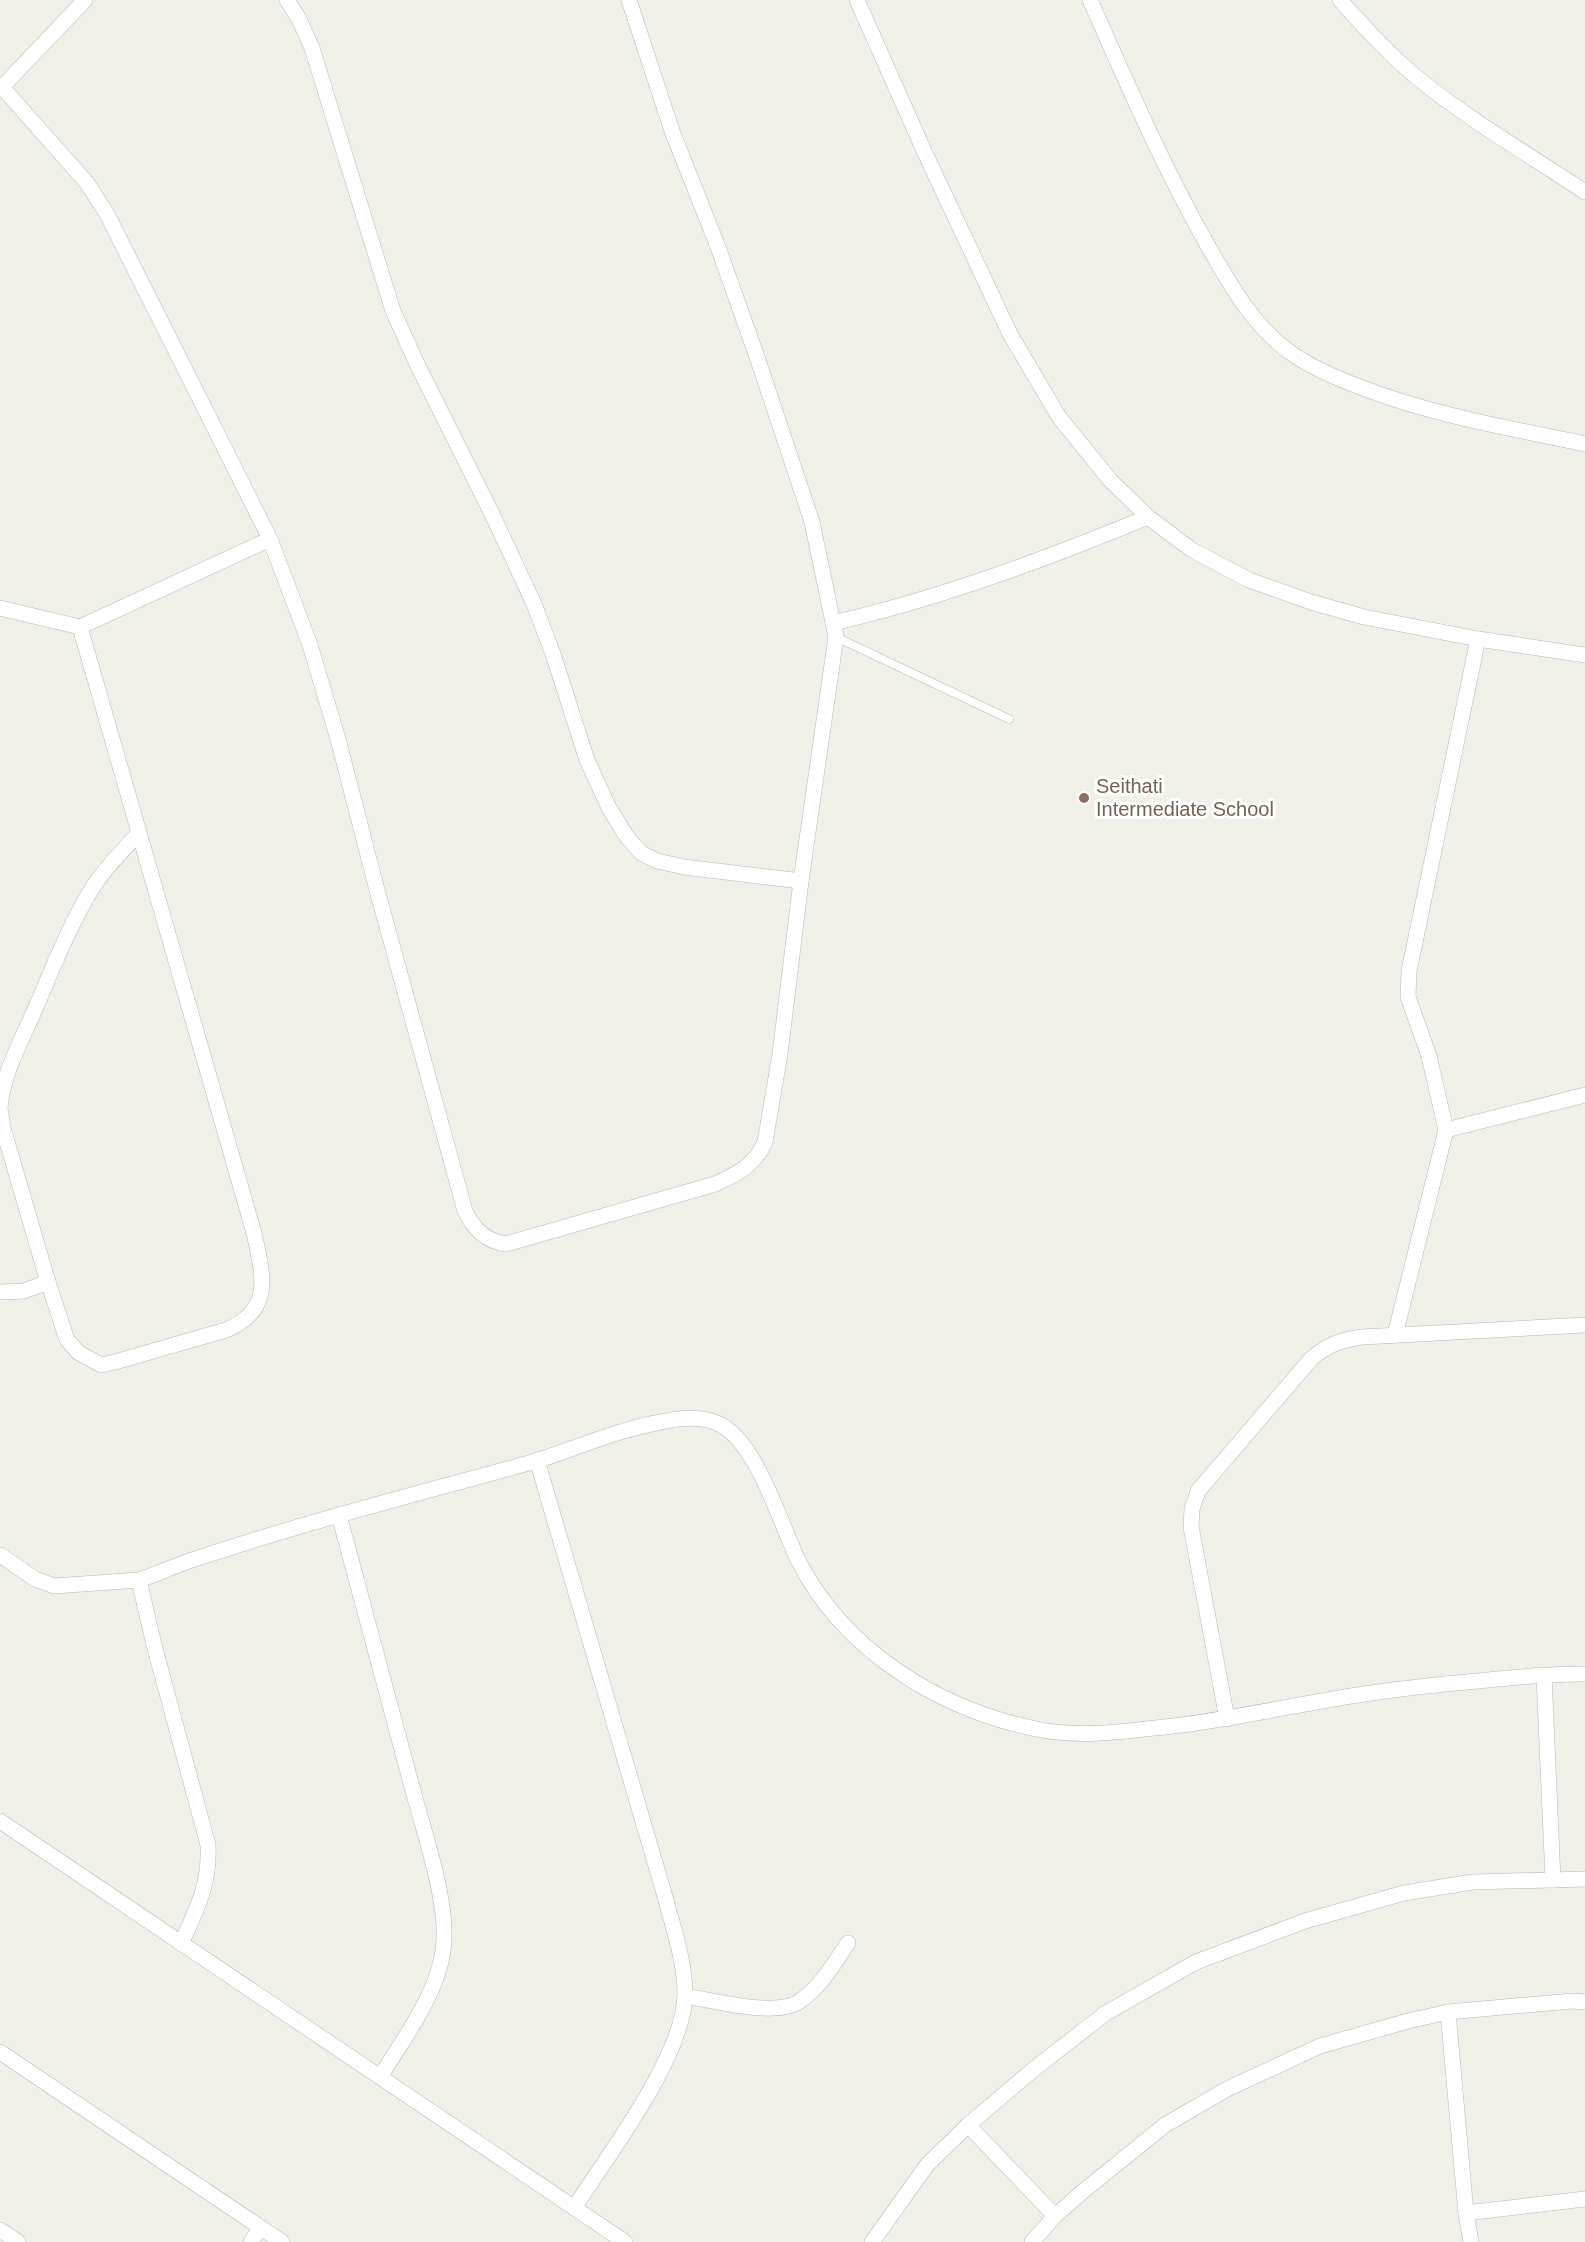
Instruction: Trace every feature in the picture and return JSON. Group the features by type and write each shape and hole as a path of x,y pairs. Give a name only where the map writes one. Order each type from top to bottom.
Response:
{"street":[{"path":"85,0 1,88 87,183 107,214 270,539 310,645 338,739 465,1210 473,1226 484,1236 496,1243 506,1244 715,1184 737,1174 760,1154 765,1142 780,1054 834,630 809,511 718,247 672,131 629,0"},
{"path":"287,0 299,19 312,48 393,310 534,604 553,654 587,760 609,808 627,837 641,853 657,861 684,867 801,881"},
{"path":"857,0 925,153 1010,334 1059,417 1110,480 1148,517 1192,550 1249,580 1311,602 1364,617 1478,639 1585,655"},
{"path":"1090,0 1188,211 1238,298 1267,333 1291,353 1328,375 1392,400 1458,417 1585,444"},
{"path":"1340,0 1362,25 1414,75 1463,111 1585,192"},
{"path":"834,630 880,612 1004,573 1148,517"},
{"path":"0,608 80,627 270,539"},
{"path":"80,627 254,1233 263,1274 255,1309 250,1317 240,1324 101,1365 79,1353 68,1340 48,1282 3,1128 0,1107 12,1061 80,909 94,885 138,834"},
{"path":"1395,1335 1446,1130 1429,1056 1408,997 1409,971 1478,639"},
{"path":"1446,1130 1585,1095"},
{"path":"0,1292 24,1291 48,1282"},
{"path":"1227,1719 1191,1527 1192,1509 1198,1491 1296,1376 1324,1347 1339,1340 1585,1325"},
{"path":"0,1555 35,1579 54,1586 139,1580 188,1561 339,1515 537,1460 619,1432 662,1421 690,1418 717,1423 738,1437 756,1463 800,1564 830,1609 850,1634 872,1654 896,1670 971,1710 1033,1728 1089,1735 1227,1719 1401,1689 1544,1675 1585,1674"},
{"path":"537,1460 666,1900 684,1971 685,1996 677,2033 658,2075 574,2208"},
{"path":"339,1515 434,1868 444,1929 443,1951 430,1992 381,2076"},
{"path":"139,1580 156,1654 208,1845 209,1867 205,1890 182,1944"},
{"path":"1544,1675 1553,1880"},
{"path":"0,1821 625,2242"},
{"path":"872,2242 927,2165 968,2125 1034,2069 1106,2013 1196,1962 1305,1920 1404,1893 1473,1882 1585,1879"},
{"path":"685,1996 766,2009 782,2008 799,2003 818,1985 848,1943"},
{"path":"1032,2242 1055,2216 1081,2193 1166,2125 1227,2089 1320,2046 1399,2023 1448,2012 1572,2001 1585,2002"},
{"path":"1448,2012 1466,2213 1471,2242"},
{"path":"0,2052 282,2242"},
{"path":"968,2125 1055,2216"},
{"path":"1466,2213 1585,2199"},
{"path":"251,2242 260,2228"},
{"path":"0,2230 18,2242"}],"lane":[{"path":"834,630 1009,720"}],"place":[{"name":"Seithati Intermediate School","path":"1084,798"}]}
